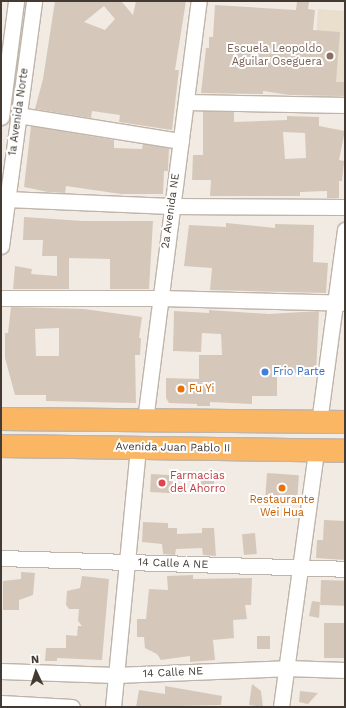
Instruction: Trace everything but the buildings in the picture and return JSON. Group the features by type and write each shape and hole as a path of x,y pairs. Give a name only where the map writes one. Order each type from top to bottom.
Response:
{"highway":[{"path":"1,419 345,422"},
{"name":"Avenida Juan Pablo II","path":"1,446 345,451"}],"street":[{"path":"1,117 4,97 6,40 16,1"},
{"name":"1a Avenida Norte","path":"1,246 2,228 34,1"},
{"name":"2a Avenida NE","path":"145,420 171,206 199,1"},
{"path":"6,40 29,40"},
{"path":"4,97 20,100"},
{"path":"186,102 345,104"},
{"path":"18,115 181,141"},
{"path":"6,199 171,206 345,207"},
{"path":"319,422 340,303 345,230"},
{"path":"1,298 160,298 340,303"},
{"path":"113,707 138,447"},
{"path":"281,707 316,451"},
{"name":"14 Calle A NE","path":"1,558 345,569"},
{"name":"14 Calle NE","path":"1,671 115,675 286,668 345,670"},
{"path":"1,702 72,707"}],"shaded area":[{"name":"Escuela Leopoldo Aguilar Oseguera","path":"318,9 345,11 345,102 312,102"}],"place":[{"name":"Escuela Leopoldo Aguilar Oseguera","path":"330,56"},
{"name":"Frio Parte","path":"265,372"},
{"name":"Fu Yi","path":"181,389"},
{"name":"Farmacias del Ahorro","path":"162,483"},
{"name":"Restaurante Wei Hua","path":"282,488"}]}
